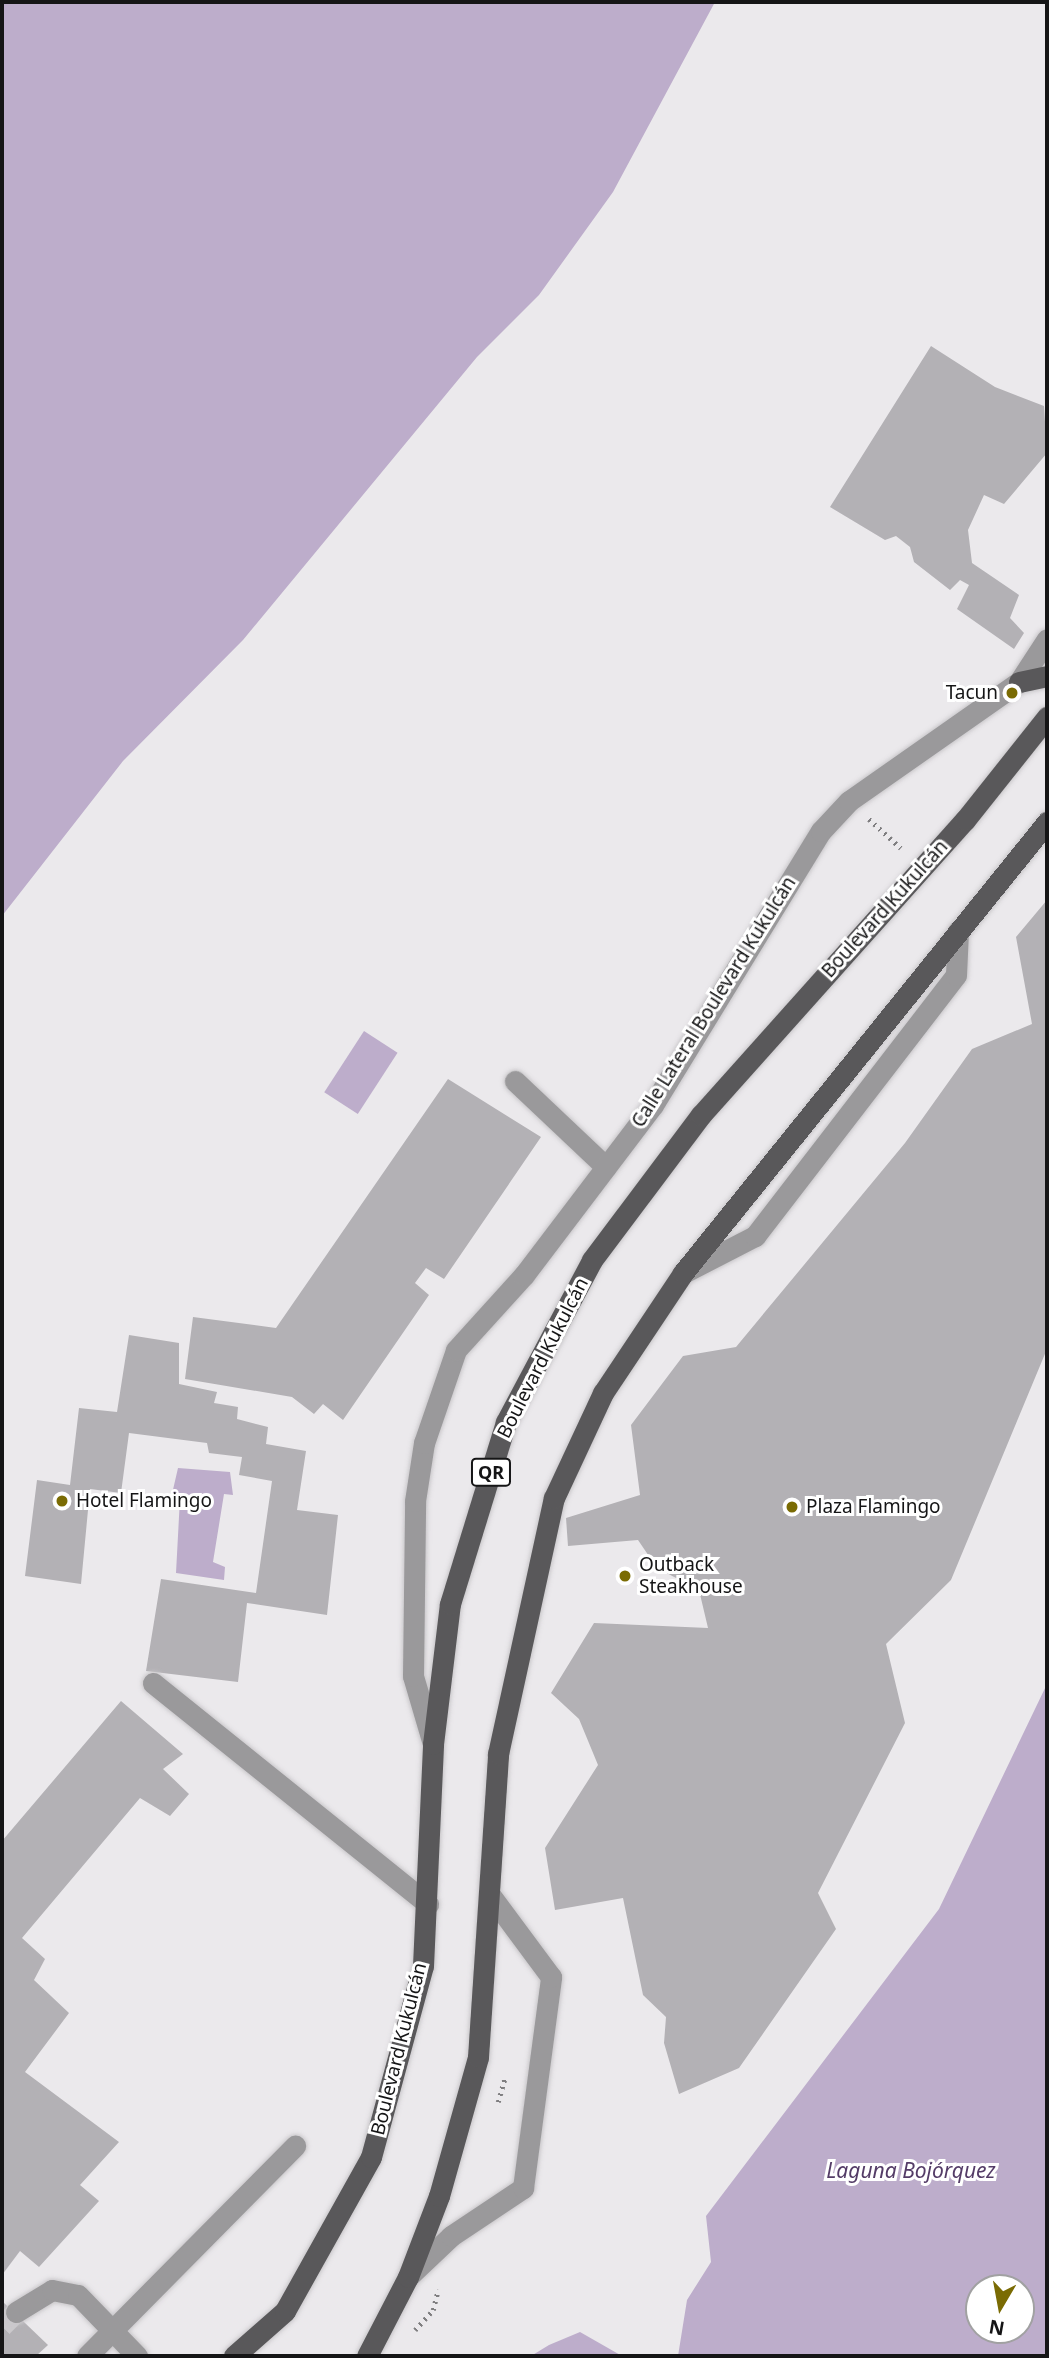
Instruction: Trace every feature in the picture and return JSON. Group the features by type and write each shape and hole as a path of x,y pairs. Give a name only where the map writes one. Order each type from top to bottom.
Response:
{"main road":[{"path":"1019,682 1047,676"},
{"name":"Boulevard Kukulcán","path":"234,2356 285,2311 371,2157 423,1966 428,1904 433,1744 450,1604 506,1422 592,1260 701,1115 923,868 1047,718"},
{"path":"368,2356 408,2277 439,2196 478,2057 498,1754 554,1498 603,1393 683,1273 958,931 1045,828"}],"street":[{"name":"Calle Lateral Boulevard Kukulcán","path":"433,1744 413,1676 415,1501 424,1443 456,1350 524,1275 653,1105 821,831 849,801 1019,682 1047,639"},
{"path":"683,1273 755,1236 956,975 958,931"},
{"path":"515,1081 606,1167"},
{"path":"153,1683 428,1904"},
{"path":"408,2277 451,2236 523,2188 551,1977 490,1895"},
{"path":"87,2356 116,2330 199,2238 295,2146"},
{"path":"16,2312 52,2290 78,2295 116,2330 137,2356"}],"path":[{"path":"849,801 923,868"},
{"path":"494,2112 506,2061"},
{"path":"408,2338 433,2310 439,2285"}],"water":[{"path":"2,2 715,2 613,192 539,295 477,357 243,640 123,761 2,916"},
{"path":"364,1031 398,1053 358,1114 324,1092"},
{"path":"178,1468 230,1472 233,1495 224,1494 213,1562 225,1567 224,1580 176,1573 180,1498 172,1494"},
{"name":"Laguna Bojórquez","path":"1047,1684 1047,2356 678,2356 687,2300 711,2262 706,2216 939,1909"},
{"path":"580,2332 622,2356 531,2356 549,2345"}],"building":[{"path":"931,346 995,387 1044,406 1047,453 1004,504 984,495 968,530 972,563 1019,595 1010,618 1024,633 1014,649 957,609 969,585 960,580 950,590 914,562 910,547 896,536 885,540 830,507"},
{"name":"Plaza Flamingo","path":"1047,900 1047,1349 951,1580 886,1644 905,1723 818,1893 836,1929 739,2068 679,2094 664,2043 666,2017 643,1995 623,1898 555,1910 545,1848 598,1765 579,1719 551,1693 594,1623 708,1628 699,1590 657,1568 638,1540 568,1546 566,1518 640,1495 631,1425 683,1356 736,1347 905,1143 972,1049 1032,1024 1016,937"},
{"path":"448,1079 541,1137 444,1279 426,1268 415,1283 429,1295 343,1420 323,1404 314,1414 292,1397 185,1379 193,1317 276,1328"},
{"name":"Hotel Flamingo","path":"129,1335 179,1343 179,1384 217,1392 214,1403 238,1407 237,1419 268,1427 266,1444 306,1451 297,1510 338,1515 327,1615 247,1603 238,1682 146,1671 161,1579 256,1593 272,1481 239,1475 242,1457 209,1453 207,1443 129,1433 121,1493 90,1489 81,1584 25,1576 37,1480 70,1485 79,1408 117,1412"},
{"path":"121,1701 183,1754 163,1769 189,1794 170,1816 140,1798 22,1938 45,1959 34,1980 69,2013 25,2072 119,2142 80,2185 99,2201 39,2267 20,2251 2,2275 2,1841"},
{"path":"2,2301 48,2345 36,2356 2,2356"}],"tunnel":[{"path":"2,2326 16,2312"}],"place":[{"name":"Tacun","path":"1012,693"},
{"name":"Hotel Flamingo","path":"62,1501"},
{"name":"Plaza Flamingo","path":"792,1507"},
{"name":"Outback Steakhouse","path":"625,1576"}]}
